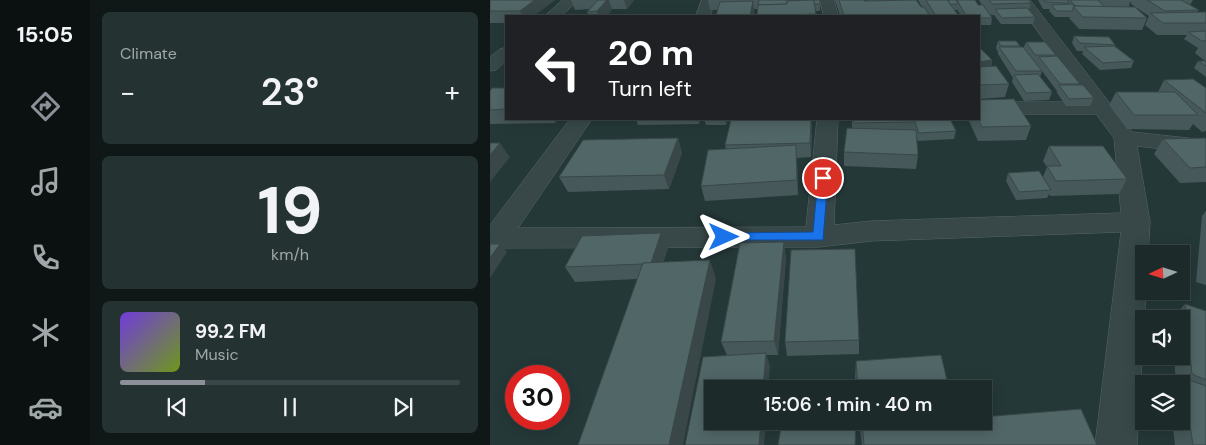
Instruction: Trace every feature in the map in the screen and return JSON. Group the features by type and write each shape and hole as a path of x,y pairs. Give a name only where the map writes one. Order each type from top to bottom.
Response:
{"street":[{"path":"553,15 572,0"},
{"path":"703,15 709,0"},
{"path":"827,0 831,15"},
{"path":"1024,0 1125,138 1136,222 1116,445"},
{"path":"490,66 505,54"},
{"path":"980,108 1016,100 1102,108"},
{"path":"493,238 580,120"},
{"path":"819,237 827,120"},
{"path":"1125,138 1206,147"},
{"path":"493,238 819,237 871,231 1136,222"}],"building":[{"path":"490,0 535,0 520,11 490,11"},
{"path":"598,0 607,0 597,11 587,12"},
{"path":"759,0 803,0 787,1 787,4 758,5"},
{"path":"814,0 816,14 757,15 758,5 787,4 787,1"},
{"path":"814,0 820,0 820,4 814,4"},
{"path":"839,0 916,0 929,15 844,15"},
{"path":"926,0 947,0 958,15 935,15"},
{"path":"948,0 956,0 958,4 950,4"},
{"path":"957,0 975,0 978,5 983,5 992,18 980,18 980,15 965,15"},
{"path":"989,0 1029,0 1031,3 992,4"},
{"path":"1044,0 1067,0 1069,3 1045,2"},
{"path":"1070,0 1098,0 1104,7 1076,6"},
{"path":"1147,0 1181,0 1199,10 1165,11"},
{"path":"753,1 750,15 716,15 720,2"},
{"path":"1072,4 1074,6 1072,11 1057,11 1051,5"},
{"path":"1073,6 1135,7 1147,18 1083,17"},
{"path":"1027,8 1035,17 1002,18 995,9"},
{"path":"1206,12 1206,23 1163,23 1150,13"},
{"path":"1206,31 1206,41 1202,41 1188,32"},
{"path":"1074,36 1109,37 1115,45 1080,43"},
{"path":"998,41 1016,41 1020,46 1001,46"},
{"path":"1026,42 1045,42 1056,55 1035,55"},
{"path":"1114,46 1134,61 1103,63 1084,47"},
{"path":"999,47 1023,47 1042,71 1016,71"},
{"path":"980,48 992,60 980,62"},
{"path":"1057,56 1080,84 1060,84 1039,57"},
{"path":"1198,61 1206,61 1206,66"},
{"path":"996,66 1009,84 980,85 980,67"},
{"path":"1038,74 1052,92 1026,93 1014,75"},
{"path":"1193,79 1206,88 1206,113 1164,80"},
{"path":"1059,85 1083,85 1094,98 1069,99"},
{"path":"492,88 505,88 505,109 490,110 490,91"},
{"path":"1116,92 1175,92 1198,115 1134,115"},
{"path":"1014,99 1031,126 982,127 978,120 980,100"},
{"path":"731,120 811,120 810,143 725,145"},
{"path":"853,120 913,120 914,122 854,123"},
{"path":"914,120 950,120 956,131 919,133"},
{"path":"847,128 916,130 918,155 844,152"},
{"path":"678,138 664,175 559,177 583,140"},
{"path":"1206,138 1206,167 1190,168 1163,139"},
{"path":"490,143 500,143 490,155"},
{"path":"796,145 797,180 701,186 708,150"},
{"path":"1049,146 1103,146 1127,179 1056,181 1047,166 1061,166"},
{"path":"1039,171 1051,190 1019,192 1008,173"},
{"path":"661,233 651,263 565,267 582,236"},
{"path":"784,242 774,341 721,342 740,243"},
{"path":"490,244 500,244 490,258"},
{"path":"855,249 859,340 785,342 791,250"},
{"path":"710,260 669,445 578,445 643,263"},
{"path":"1185,304 1206,311 1206,380 1192,374 1190,310 1186,310"},
{"path":"766,353 764,380 704,380 704,430 760,430 759,445 685,445 703,357"},
{"path":"941,355 947,380 857,380 856,361"},
{"path":"1190,380 1206,386 1206,445 1193,445 1190,425"},
{"path":"1081,409 1097,445 864,445 863,430 992,430 992,416"},
{"path":"780,430 856,430 855,445 778,445"}],"route":[{"path":"724,237 819,237 823,178"}]}
